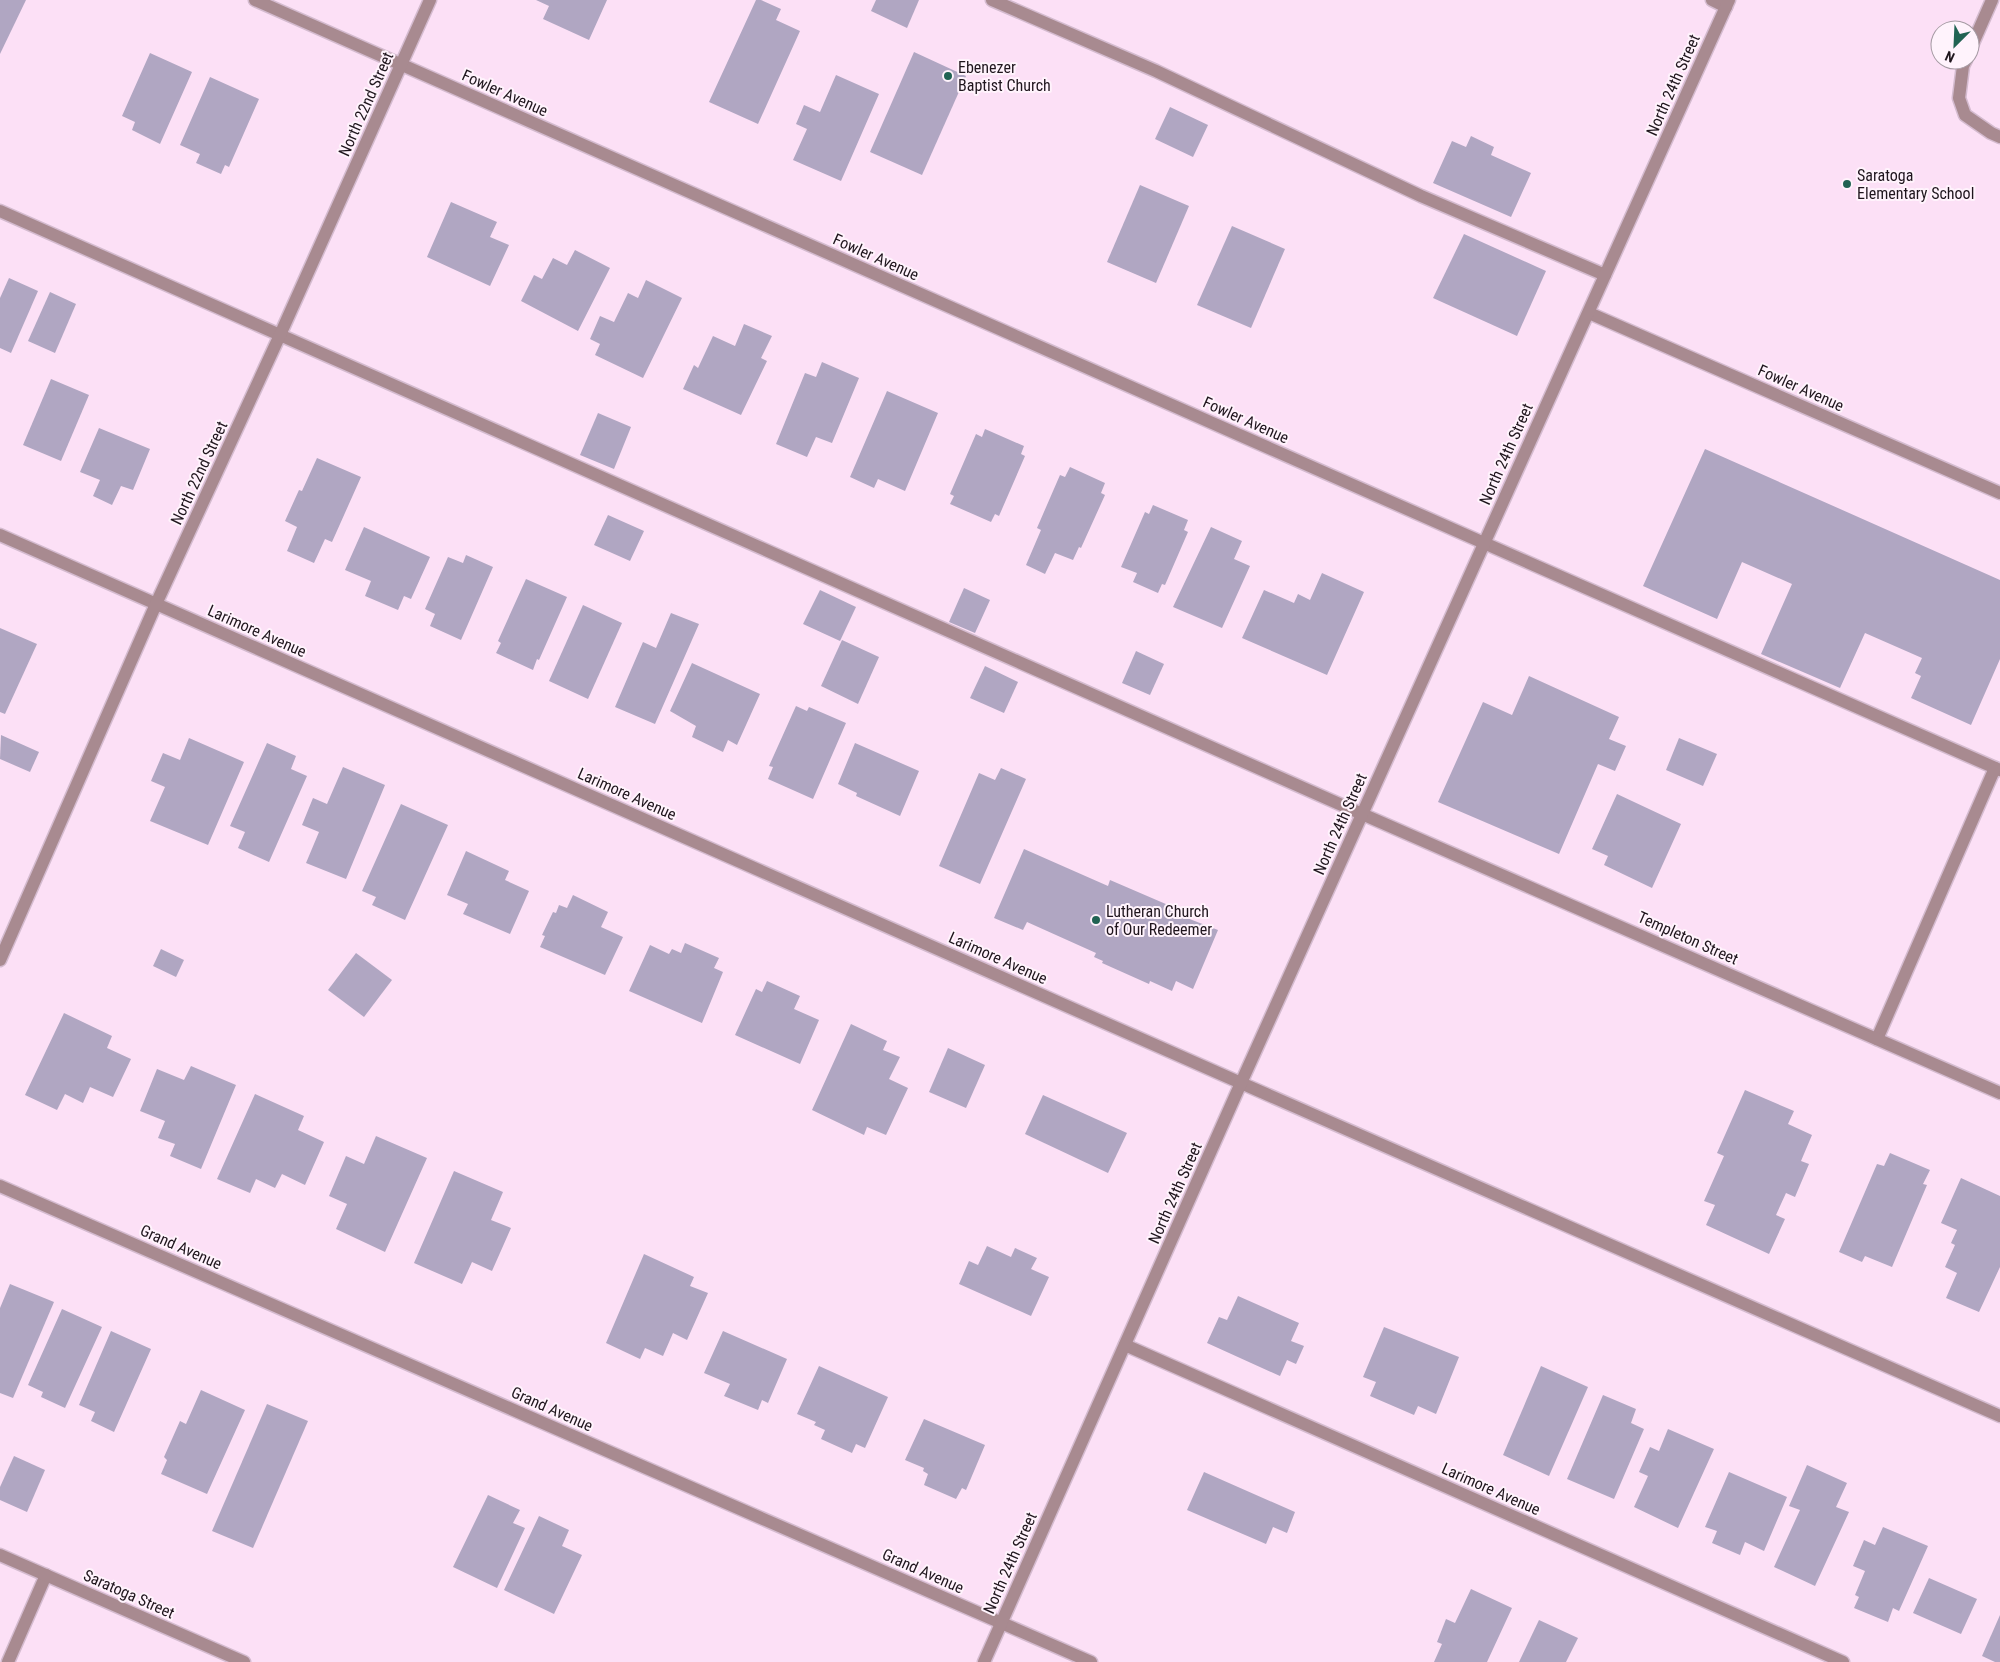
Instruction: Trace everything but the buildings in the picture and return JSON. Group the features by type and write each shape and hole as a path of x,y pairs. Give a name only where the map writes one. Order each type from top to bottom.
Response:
{"street":[{"name":"Fowler Avenue","path":"255,0 1997,769"},
{"name":"North 22nd Street","path":"1,954 156,604 280,335 430,0"},
{"path":"992,0 1156,70 1421,196 1605,275"},
{"path":"1712,0 1728,3"},
{"path":"1980,27 1992,0"},
{"name":"North 24th Street","path":"984,1662 1241,1083 1728,3"},
{"path":"1962,70 1959,98 1966,115 1990,133 2000,137"},
{"name":"Templeton Street","path":"0,211 1362,814 2000,1093"},
{"name":"Fowler Avenue","path":"1589,313 2000,493"},
{"name":"Larimore Avenue","path":"0,535 2000,1416"},
{"path":"1877,1039 1997,769"},
{"name":"Grand Avenue","path":"0,1186 1091,1662"},
{"name":"Larimore Avenue","path":"1125,1345 1843,1662"},
{"name":"Saratoga Street","path":"0,1555 244,1662"},
{"path":"8,1662 46,1575"}],"place":[{"name":"Ebenezer Baptist Church","path":"948,76"},
{"name":"Saratoga Elementary School","path":"1847,184"},
{"name":"Lutheran Church of Our Redeemer","path":"1096,920"}]}
